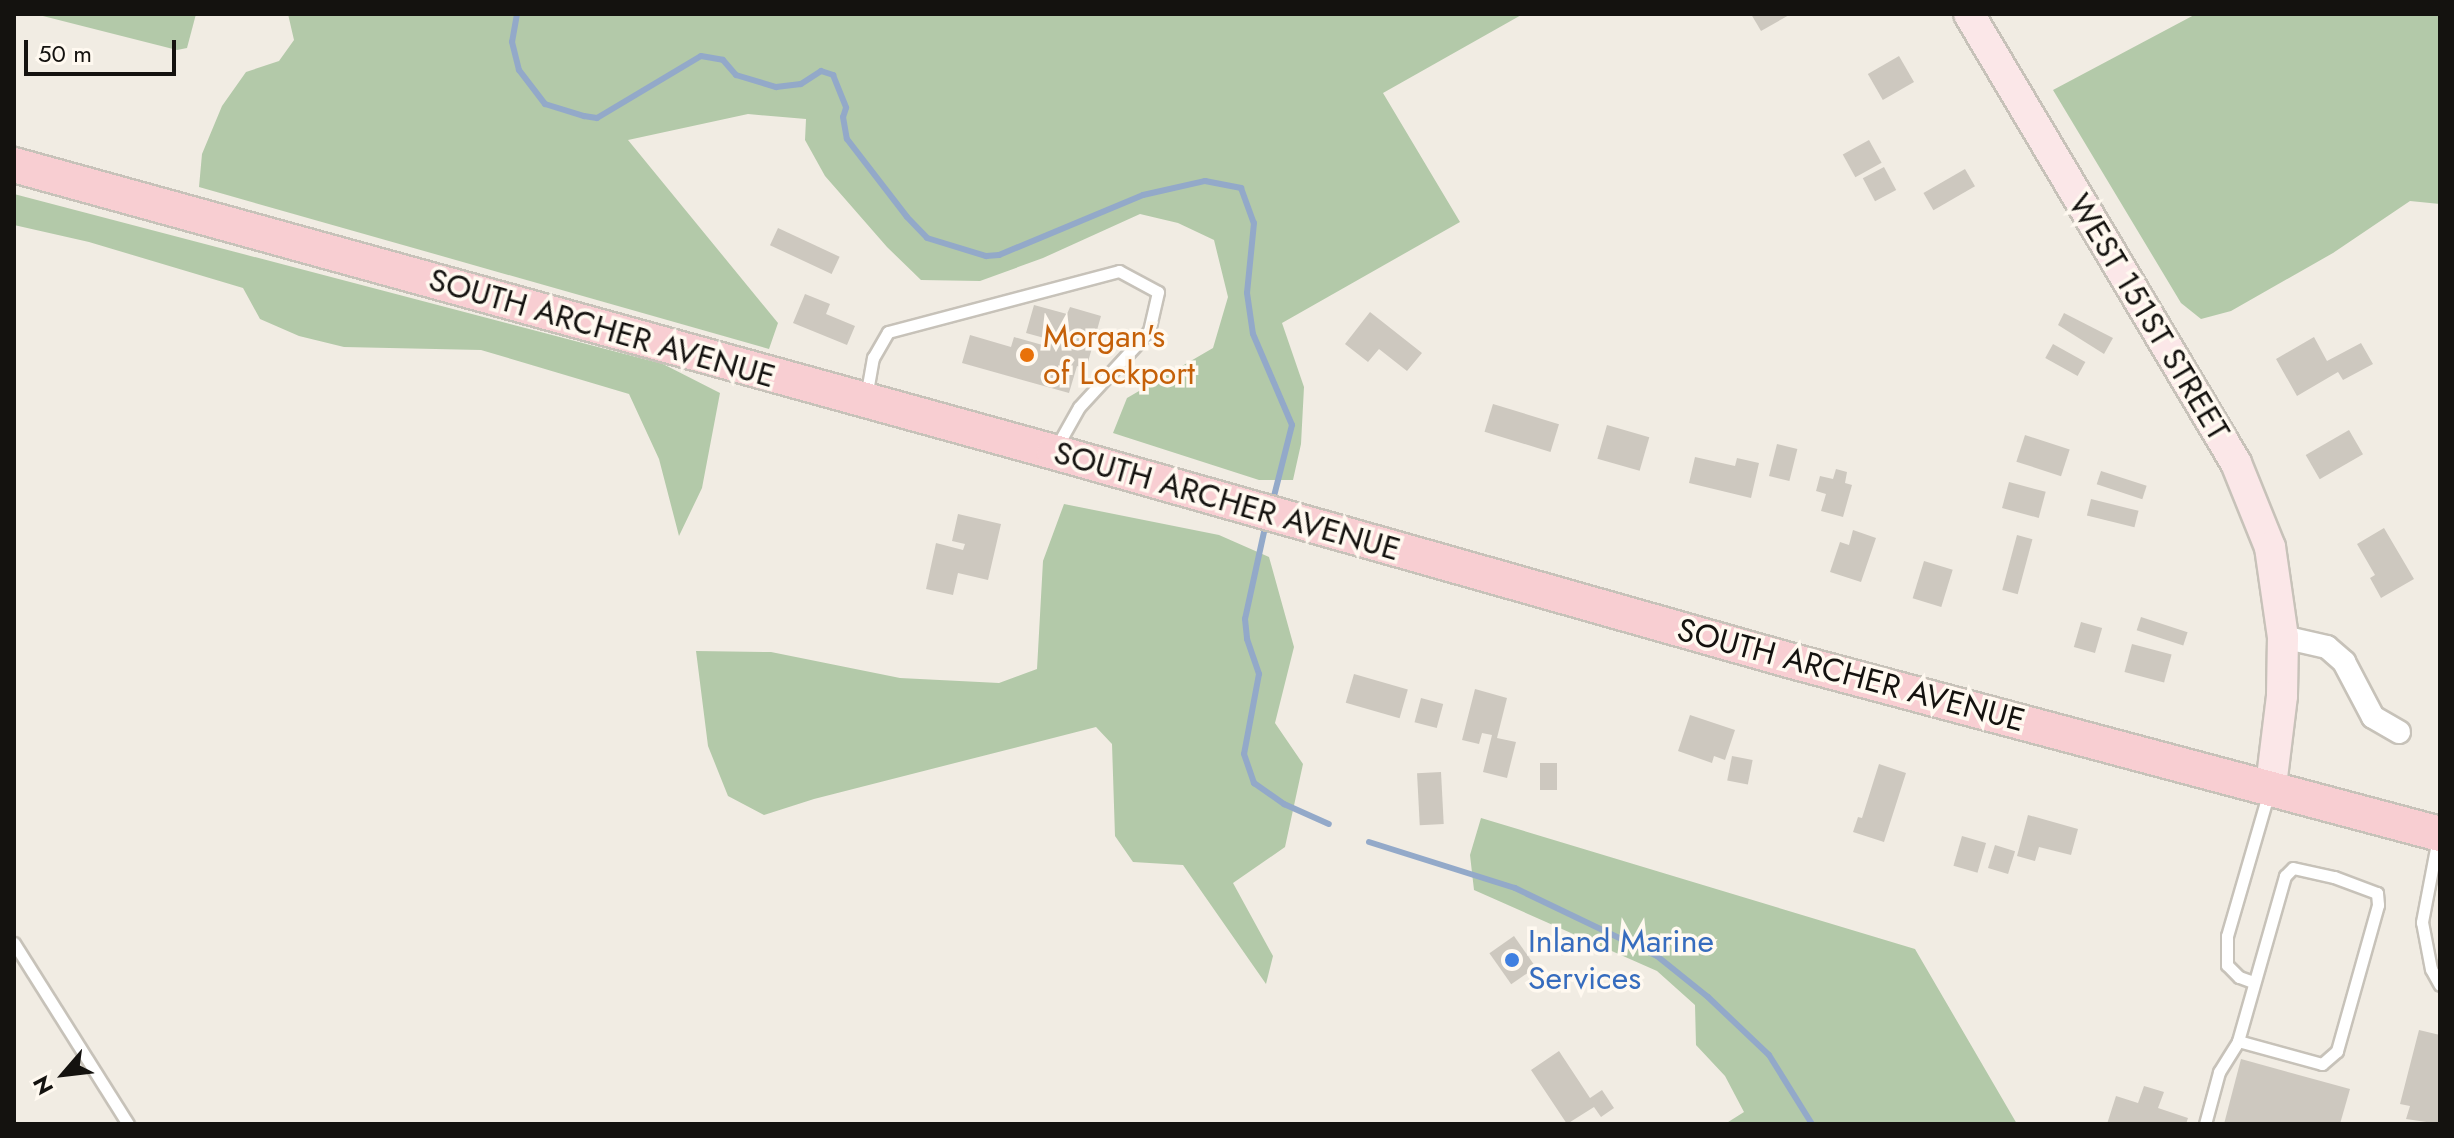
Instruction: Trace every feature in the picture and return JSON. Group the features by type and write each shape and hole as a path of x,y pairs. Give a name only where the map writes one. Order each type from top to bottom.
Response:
{"main road":[{"name":"SOUTH ARCHER AVENUE","path":"14,165 1054,452 1792,661 2439,833"}],"street":[{"name":"WEST 151ST STREET","path":"1969,14 2236,463 2270,547 2283,637 2282,696 2271,786"},
{"path":"2283,637 2327,647 2344,662 2373,717 2399,732"}],"lane":[{"path":"866,401 873,358 888,332 1119,271 1158,292 1149,331 1079,407 1054,452"},
{"path":"2253,982 2239,977 2227,965 2227,936 2271,786"},
{"path":"2439,833 2422,922 2431,969 2440,985"},
{"path":"2205,1124 2219,1072 2238,1041 2285,876 2293,868 2334,877 2377,893 2378,905 2333,1058 2322,1064 2238,1041"},
{"path":"14,943 128,1124"}],"green space":[{"path":"35,14 196,14 187,48 177,50"},
{"path":"288,14 1523,14 1383,93 1460,222 1282,323 1304,387 1301,444 1293,480 1259,480 1113,433 1127,398 1213,348 1228,297 1214,240 1178,223 1140,214 1043,258 980,281 921,280 887,247 825,176 805,140 806,119 748,114 628,140 778,323 769,349 199,187 202,154 222,106 246,72 279,61 294,40"},
{"path":"2196,14 2440,14 2440,204 2410,201 2333,253 2231,311 2201,319 2181,303 2053,90"},
{"path":"14,194 663,364 720,393 702,488 679,536 659,459 629,394 481,350 344,347 299,336 260,319 243,288 89,242 14,225"},
{"path":"1064,504 1219,535 1269,557 1294,647 1275,723 1303,764 1285,847 1233,883 1273,956 1266,984 1183,865 1133,862 1115,836 1112,744 1096,727 814,799 764,815 728,796 708,746 696,651 771,652 900,678 999,683 1037,669 1043,561"},
{"path":"1481,818 1915,949 2017,1124 1725,1124 1744,1112 1725,1076 1696,1045 1695,1005 1657,971 1474,890 1470,855"}],"building":[{"path":"1751,14 1791,14 1761,31"},
{"path":"1899,56 1914,82 1883,100 1868,74"},
{"path":"1869,140 1882,163 1855,177 1843,155"},
{"path":"1884,167 1896,190 1875,201 1863,178"},
{"path":"1965,169 1975,186 1933,210 1923,193"},
{"path":"778,228 840,257 832,274 770,245"},
{"path":"805,294 830,304 826,314 855,326 847,345 793,323"},
{"name":"Morgan's of Lockport","path":"1034,305 1067,314 1070,307 1101,316 1086,369 1077,366 1069,393 962,363 970,335 1011,347 1014,337 1046,346 1048,339 1026,333"},
{"path":"1370,312 1422,353 1407,371 1379,349 1368,362 1345,344"},
{"path":"2064,313 2113,338 2104,354 2058,325"},
{"path":"2314,337 2327,361 2361,343 2373,364 2343,380 2338,372 2297,396 2276,359"},
{"path":"2053,344 2085,362 2078,376 2045,358"},
{"path":"1493,404 1559,424 1551,452 1485,432"},
{"path":"1607,425 1649,437 1640,471 1597,459"},
{"path":"2349,430 2363,454 2320,479 2306,455"},
{"path":"2025,435 2070,450 2061,476 2016,462"},
{"path":"1777,444 1797,449 1789,481 1769,476"},
{"path":"1695,457 1735,466 1737,458 1759,463 1751,498 1689,483"},
{"path":"1836,469 1847,472 1845,483 1852,485 1843,517 1821,511 1826,494 1816,491 1820,476 1833,479"},
{"path":"2101,471 2147,486 2142,499 2097,484"},
{"path":"2009,482 2046,492 2039,518 2002,508"},
{"path":"2091,499 2139,511 2134,527 2087,515"},
{"path":"958,514 1001,524 988,580 958,573 953,595 926,589 936,543 963,550 965,544 952,541"},
{"path":"2384,528 2414,579 2381,598 2370,578 2375,575 2357,544"},
{"path":"1853,530 1876,538 1861,582 1830,572 1840,542 1849,545"},
{"path":"2017,535 2032,539 2018,594 2002,590"},
{"path":"1924,561 1953,570 1941,607 1913,598"},
{"path":"2141,617 2188,632 2183,645 2137,630"},
{"path":"2081,622 2102,628 2095,653 2074,647"},
{"path":"2132,644 2172,655 2164,683 2124,672"},
{"path":"1354,674 1408,689 1400,718 1346,703"},
{"path":"1475,689 1507,698 1497,738 1516,742 1507,778 1483,772 1492,735 1482,733 1479,744 1462,740"},
{"path":"1421,698 1443,704 1437,728 1415,722"},
{"path":"1690,715 1735,730 1725,760 1714,756 1712,763 1678,751"},
{"path":"1732,756 1753,760 1748,785 1727,781"},
{"path":"1540,763 1557,763 1557,790 1540,790"},
{"path":"1879,764 1906,773 1884,842 1853,832 1858,817 1862,818"},
{"path":"1441,772 1444,824 1420,825 1417,773"},
{"path":"2028,815 2078,829 2071,855 2039,847 2035,861 2017,856"},
{"path":"1962,836 1986,843 1977,873 1953,866"},
{"path":"1995,845 2015,851 2008,874 1988,868"},
{"name":"Inland Marine Services","path":"1514,936 1536,967 1511,984 1489,953"},
{"path":"2419,1030 2440,1035 2440,1124 2406,1119 2410,1106 2400,1104"},
{"path":"1559,1051 1590,1098 1602,1090 1614,1108 1601,1117 1594,1107 1567,1124 1531,1070"},
{"path":"2241,1059 2350,1089 2340,1124 2224,1124"},
{"path":"2144,1086 2164,1092 2158,1108 2188,1118 2186,1124 2107,1124 2116,1096 2138,1103"}],"waterway":[{"path":"517,14 512,42 519,70 545,104 584,116 597,118 701,56 723,60 736,75 776,87 801,84 821,71 833,75 846,108 843,117 847,139 907,217 927,238 986,256 999,255 1143,195 1205,181 1241,188 1254,223 1247,293 1253,334 1292,425 1274,496"},
{"path":"1264,532 1245,619 1247,639 1259,674 1244,754 1254,783 1284,804 1329,824"},
{"path":"1369,842 1515,888 1657,956 1708,997 1769,1055 1812,1124"}],"place":[{"name":"Morgan's of Lockport","path":"1027,355"},
{"name":"Inland Marine Services","path":"1512,960"}]}
